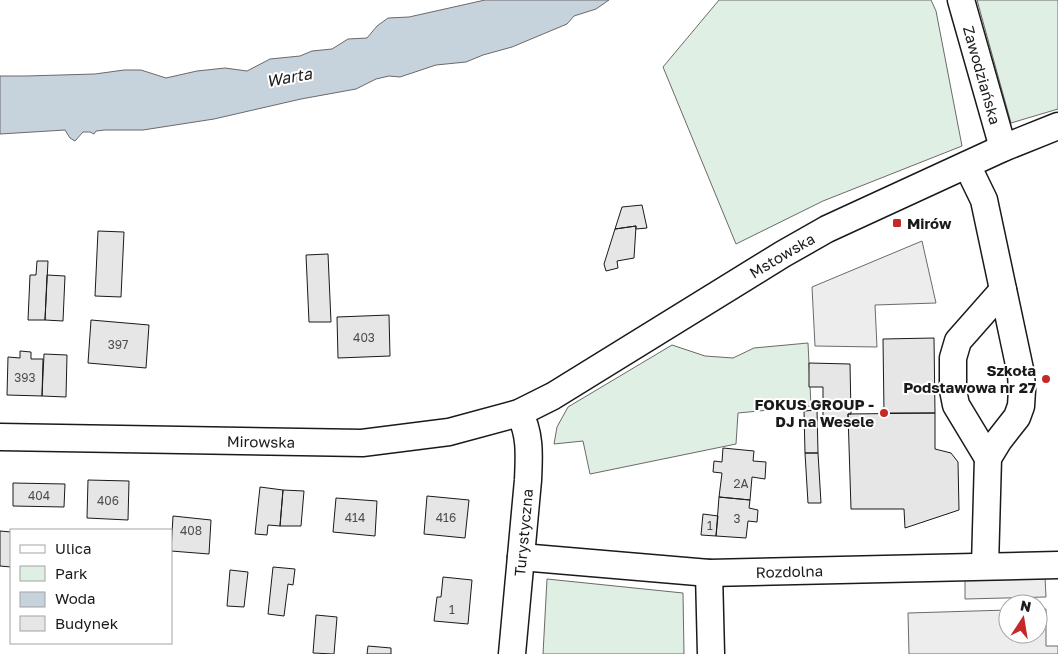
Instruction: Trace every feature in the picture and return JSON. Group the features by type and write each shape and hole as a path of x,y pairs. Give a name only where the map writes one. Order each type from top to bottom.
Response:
{"street":[{"name":"Zawodziańska","path":"961,0 1003,148"},
{"name":"Mstowska","path":"519,412 553,396 820,233 874,206 1003,148 1058,126"},
{"path":"967,165 984,200 1021,374 1022,390 1022,406 1017,417 988,458 985,566"},
{"path":"988,458 956,405 953,390 953,358 958,341 1003,290"},
{"name":"Mirowska","path":"0,437 362,443 449,432 519,412"},
{"name":"Turystyczna","path":"512,654 529,455 526,424 519,412"},
{"name":"Rozdolna","path":"521,557 709,573 1058,565"},
{"path":"709,573 711,654"}],"green space":[{"path":"719,0 931,0 936,11 962,146 823,201 736,244 663,67"},
{"path":"977,0 1058,0 1058,109 1011,123"},
{"path":"808,343 811,406 738,413 736,444 590,474 583,441 554,444 557,427 568,407 672,345 705,356 733,358 754,348"},
{"path":"547,579 683,593 684,654 543,654"}],"shaded area":[{"path":"922,241 936,303 875,305 877,347 815,346 812,287"},
{"path":"1045,577 1046,594 998,594 998,598 965,599 965,578"},
{"path":"998,610 998,644 1046,644 1046,646 1058,646 1058,654 909,654 908,613"}],"water":[{"name":"Warta","path":"485,0 609,0 596,9 574,16 567,24 512,47 466,62 436,65 400,77 389,76 376,79 356,89 301,99 214,119 143,130 105,130 96,131 94,134 83,132 75,141 70,138 65,130 0,134 0,76 95,74 141,70 166,78 197,71 225,68 247,71 270,59 300,56 312,51 332,49 348,39 367,38 377,26 388,18 409,17"}],"building":[{"path":"642,205 647,228 636,229 636,226 615,229 622,207"},
{"path":"636,226 634,258 617,261 618,268 606,271 604,264 615,229"},
{"path":"98,231 124,232 121,297 95,296"},
{"path":"328,254 331,322 309,322 306,255"},
{"path":"37,261 48,261 45,320 28,320 30,275 36,275"},
{"path":"47,275 65,276 63,321 45,320"},
{"path":"389,315 390,356 338,358 337,317"},
{"path":"91,320 149,325 146,368 88,363"},
{"path":"934,338 935,413 884,413 883,339"},
{"path":"20,351 31,352 31,359 43,359 42,396 7,395 8,357 20,358"},
{"path":"44,354 67,355 66,397 42,396"},
{"path":"809,363 850,364 851,414 848,414 848,423 823,423 823,387 809,387"},
{"path":"817,410 818,453 805,453 804,411"},
{"path":"935,413 935,449 951,453 958,462 959,510 905,528 904,509 851,509 848,414"},
{"path":"723,448 754,451 753,461 766,462 765,479 752,477 750,500 719,497 722,473 713,472 714,461 722,462"},
{"path":"805,453 818,453 821,503 808,503"},
{"path":"88,480 129,481 128,520 87,518"},
{"path":"13,483 65,484 64,507 13,506"},
{"path":"260,487 283,490 280,526 268,525 267,535 255,534"},
{"path":"283,490 304,491 301,526 280,526"},
{"path":"427,496 469,500 465,538 424,534"},
{"path":"719,497 750,500 749,508 758,510 757,522 748,521 746,538 716,536"},
{"path":"336,498 377,501 375,536 333,532"},
{"path":"703,514 718,516 716,536 701,535"},
{"path":"173,516 211,520 209,554 172,551"},
{"path":"0,531 10,532 10,567 0,566"},
{"path":"273,567 295,569 293,585 288,584 284,616 268,614"},
{"path":"230,570 248,572 244,607 227,606"},
{"path":"443,577 472,580 468,624 434,621 437,597 441,597"},
{"path":"316,615 337,617 334,654 313,653"},
{"path":"368,646 391,648 391,654 367,654"}],"place":[{"name":"Mirów","path":"897,223"},
{"name":"Szkoła Podstawowa nr 27","path":"1046,379"},
{"name":"FOKUS GROUP - DJ na Wesele","path":"884,413"}]}
